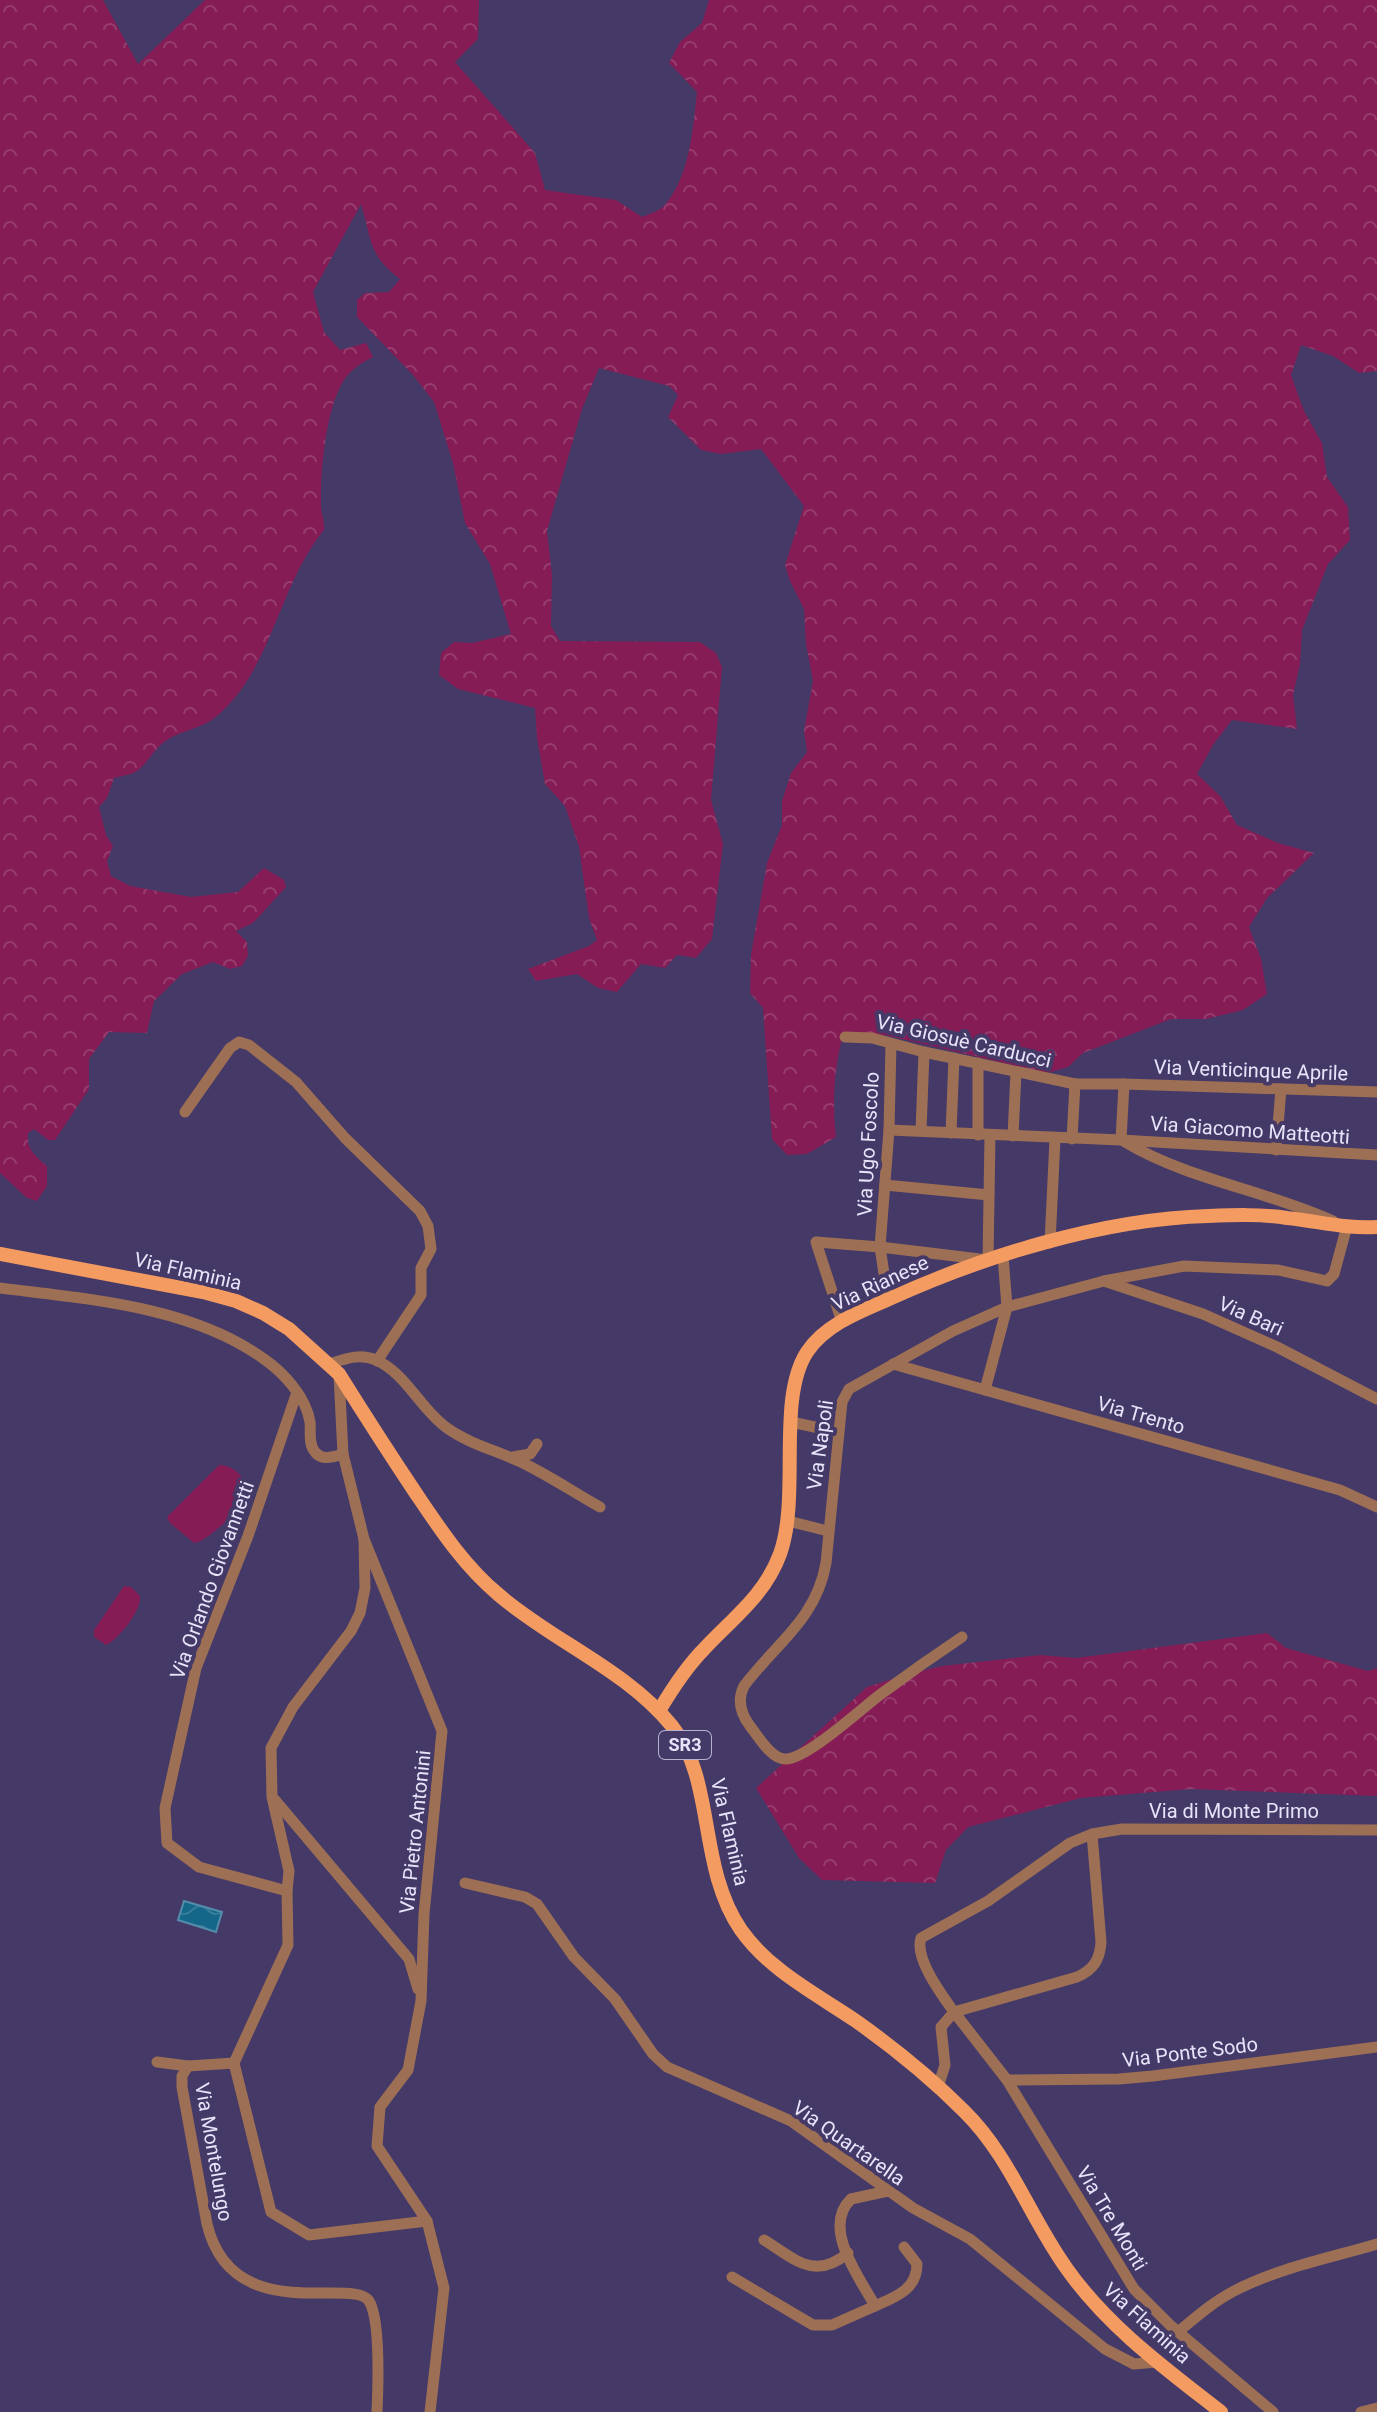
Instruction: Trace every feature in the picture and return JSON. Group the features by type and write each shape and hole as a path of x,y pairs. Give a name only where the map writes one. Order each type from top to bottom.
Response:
{"main road":[{"name":"Via Rianese","path":"659,1711 695,1659 764,1586 777,1561 788,1521 794,1391 805,1356 822,1336 842,1322 888,1300 996,1258 1148,1220 1270,1216 1377,1227"},
{"name":"Via Flaminia","path":"0,1254 230,1299 282,1323 334,1369 467,1565 508,1603 636,1689 678,1735 690,1757 717,1880 746,1936 782,1970 883,2040 938,2087 988,2137 1066,2268 1088,2297 1130,2340 1221,2412"}],"street":[{"name":"Via Giosuè Carducci","path":"845,1037 869,1037 1075,1084 1124,1084"},
{"path":"185,1112 230,1048 239,1042 249,1045 296,1082 345,1138 420,1211 428,1226 431,1249 421,1268 421,1295 377,1361"},
{"name":"Via Ugo Foscolo","path":"888,1300 880,1247 889,1130 891,1044"},
{"path":"921,1131 924,1052"},
{"path":"951,1133 954,1058"},
{"path":"978,1063 996,1258 1007,1307 985,1390"},
{"path":"1013,1136 1016,1072"},
{"path":"1072,1139 1075,1084"},
{"path":"1124,1084 1121,1140 1166,1164 1292,1204 1345,1226"},
{"name":"Via Venticinque Aprile","path":"1124,1084 1377,1092"},
{"path":"1276,1150 1281,1089"},
{"name":"Via Giacomo Matteotti","path":"889,1130 1377,1155"},
{"path":"1050,1243 1055,1139"},
{"path":"885,1185 989,1195"},
{"name":"Via Napoli","path":"962,1637 793,1758 776,1757 746,1720 740,1703 741,1693 811,1607 824,1570 845,1393 852,1386 953,1331 1007,1307 1159,1268 1184,1266 1278,1270 1327,1281 1334,1274 1345,1226"},
{"name":"Via Ugo Foscolo","path":"842,1322 816,1242 880,1247"},
{"path":"880,1247 996,1258"},
{"name":"Via Bari","path":"1104,1281 1203,1314 1277,1347 1377,1399"},
{"path":"0,1288 141,1307 216,1333 265,1360 297,1392 308,1413 311,1445 316,1454 328,1458 343,1454"},
{"path":"334,1369 357,1356 377,1361 398,1376 443,1425 469,1441 529,1466 600,1507"},
{"name":"Via Trento","path":"893,1364 1340,1490 1377,1507"},
{"name":"Via Pietro Antonini","path":"334,1369 343,1454 364,1539 442,1731 425,1901 421,2001 408,2070 380,2107 377,2146 427,2221 444,2288 430,2412"},
{"name":"Via Orlando Giovannetti","path":"287,1891 199,1867 167,1843 165,1808 196,1668 248,1536 297,1392"},
{"path":"791,1422 838,1432"},
{"path":"508,1457 530,1454 537,1444"},
{"path":"788,1521 828,1531"},
{"name":"Via Pietro Antonini","path":"364,1539 365,1588 360,1613 351,1631 293,1707 271,1748 272,1797 409,1959 421,2001"},
{"name":"Via Montelungo","path":"272,1797 289,1871 288,1945 234,2063 271,2212 309,2235 427,2221"},
{"name":"Via di Monte Primo","path":"919,1941 926,1934 988,1901 1070,1843 1092,1834 1122,1829 1377,1830"},
{"path":"938,2087 945,2065 941,2027 954,2012 1077,1977 1093,1967 1100,1954 1101,1942 1092,1834"},
{"name":"Via Quartarella","path":"465,1883 521,1895 537,1904 574,1957 615,1999 650,2050 667,2067 791,2121 923,2215 970,2239 1105,2349 1134,2364 1157,2362"},
{"name":"Via Tre Monti","path":"919,1941 919,1949 933,1981 1007,2080 1129,2283 1178,2332 1273,2412"},
{"name":"Via Ponte Sodo","path":"1007,2080 1153,2076 1377,2047"},
{"name":"Via Montelungo","path":"157,2062 188,2066 234,2063"},
{"name":"Via Montelungo","path":"188,2066 182,2076 182,2087 208,2228 214,2244 234,2270 264,2287 292,2293 356,2294 367,2298 375,2326 377,2412"},
{"path":"875,2306 848,2253 840,2228 847,2202 888,2191"},
{"path":"764,2240 811,2267 828,2266 848,2253"},
{"path":"1178,2332 1214,2303 1241,2287 1377,2244"},
{"path":"732,2277 813,2325 832,2325 902,2293 915,2279 917,2264 904,2247"},
{"path":"1361,2412 1377,2408"}],"green space":[{"path":"0,0 103,0 138,64 205,0 479,0 478,39 455,62 535,153 545,190 616,200 642,217 664,206 685,167 697,92 669,63 680,42 702,23 709,0 1377,0 1377,371 1359,373 1333,356 1301,345 1291,375 1304,411 1322,443 1327,477 1348,507 1350,540 1328,564 1302,630 1300,664 1293,695 1297,729 1232,720 1197,774 1220,796 1237,825 1278,843 1314,853 1267,898 1249,927 1261,959 1267,994 1243,1010 1206,1019 1171,1019 1083,1053 1068,1067 1047,1073 885,1035 843,1035 835,1086 836,1137 807,1154 787,1155 772,1139 763,1008 750,993 751,955 767,863 782,825 782,801 791,773 807,752 804,731 813,681 804,609 785,565 804,506 761,449 721,454 701,450 668,417 678,395 669,386 599,368 582,409 547,531 552,575 551,626 560,641 700,642 716,653 722,667 711,800 723,844 712,939 696,958 677,955 665,968 641,964 617,992 598,988 577,974 536,981 528,969 589,946 597,940 589,918 579,847 565,806 545,784 535,708 458,689 439,675 441,653 454,642 472,643 511,634 490,564 465,523 453,463 434,402 413,375 357,317 357,300 365,293 389,292 400,279 376,254 361,204 313,292 324,332 340,350 366,343 373,357 347,376 329,419 322,475 324,530 308,552 263,651 236,697 212,720 162,743 137,771 114,778 107,798 99,807 106,835 113,846 107,861 111,876 130,886 191,897 238,892 264,868 284,880 286,887 253,923 236,931 247,942 248,956 242,966 230,969 213,962 182,974 154,1001 147,1033 109,1032 89,1059 89,1089 55,1140 48,1140 34,1129 28,1133 30,1148 47,1166 47,1186 37,1201 27,1198 0,1173"},
{"path":"219,1465 231,1468 243,1478 248,1486 247,1496 222,1525 194,1543 167,1517"},
{"path":"124,1586 131,1587 140,1596 140,1602 129,1624 106,1645 94,1637 94,1630"},
{"path":"1267,1633 1286,1648 1368,1671 1377,1668 1377,1796 1191,1789 1081,1798 968,1827 946,1850 935,1883 822,1880 799,1858 756,1788 867,1687 905,1675 942,1666 1040,1655 1076,1658"}],"water":[{"path":"184,1901 222,1912 216,1932 178,1920"}]}
